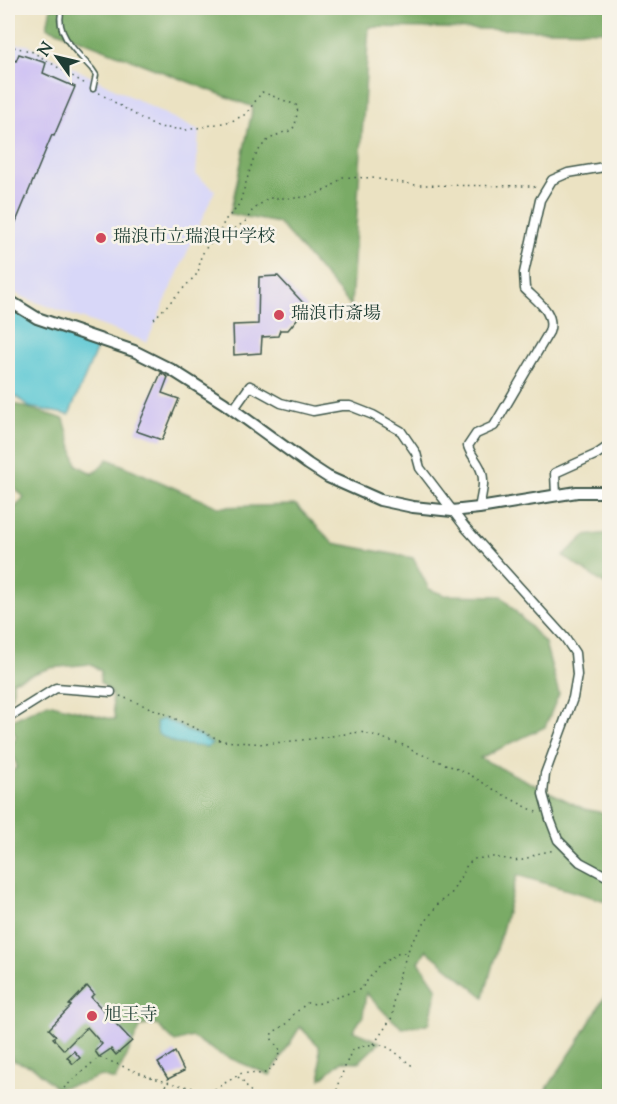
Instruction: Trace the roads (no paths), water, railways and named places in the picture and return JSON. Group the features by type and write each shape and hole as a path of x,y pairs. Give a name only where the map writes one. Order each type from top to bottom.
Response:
{"street":[{"path":"478,508 484,484 482,473 468,446 476,434 494,426 552,324 545,309 525,289 524,281 540,200 552,180 568,173 609,166"},
{"path":"8,300 37,318 134,351 172,370 224,403 308,464 341,484 380,500 413,507 452,511 576,492 609,492"},
{"path":"233,410 250,386 281,403 313,411 350,406 373,415 400,431 416,453 420,468 452,511 565,638 575,653 577,675 573,699 545,774 543,794 558,840 580,862 609,878"},
{"path":"556,495 555,473 609,446"},
{"path":"8,718 56,688 111,692"}],"lane":[{"path":"61,12 60,24 64,35 96,75 93,89"}],"water":[{"path":"8,308 50,329 97,348 69,415 29,407 17,397 8,396"},
{"path":"163,719 201,736 212,744 207,747 177,744 158,734 156,722"}],"place":[{"name":"瑞浪市立瑞浪中学校","path":"101,238"},
{"name":"瑞浪市斎場","path":"279,315"},
{"name":"旭王寺","path":"92,1016"}]}
